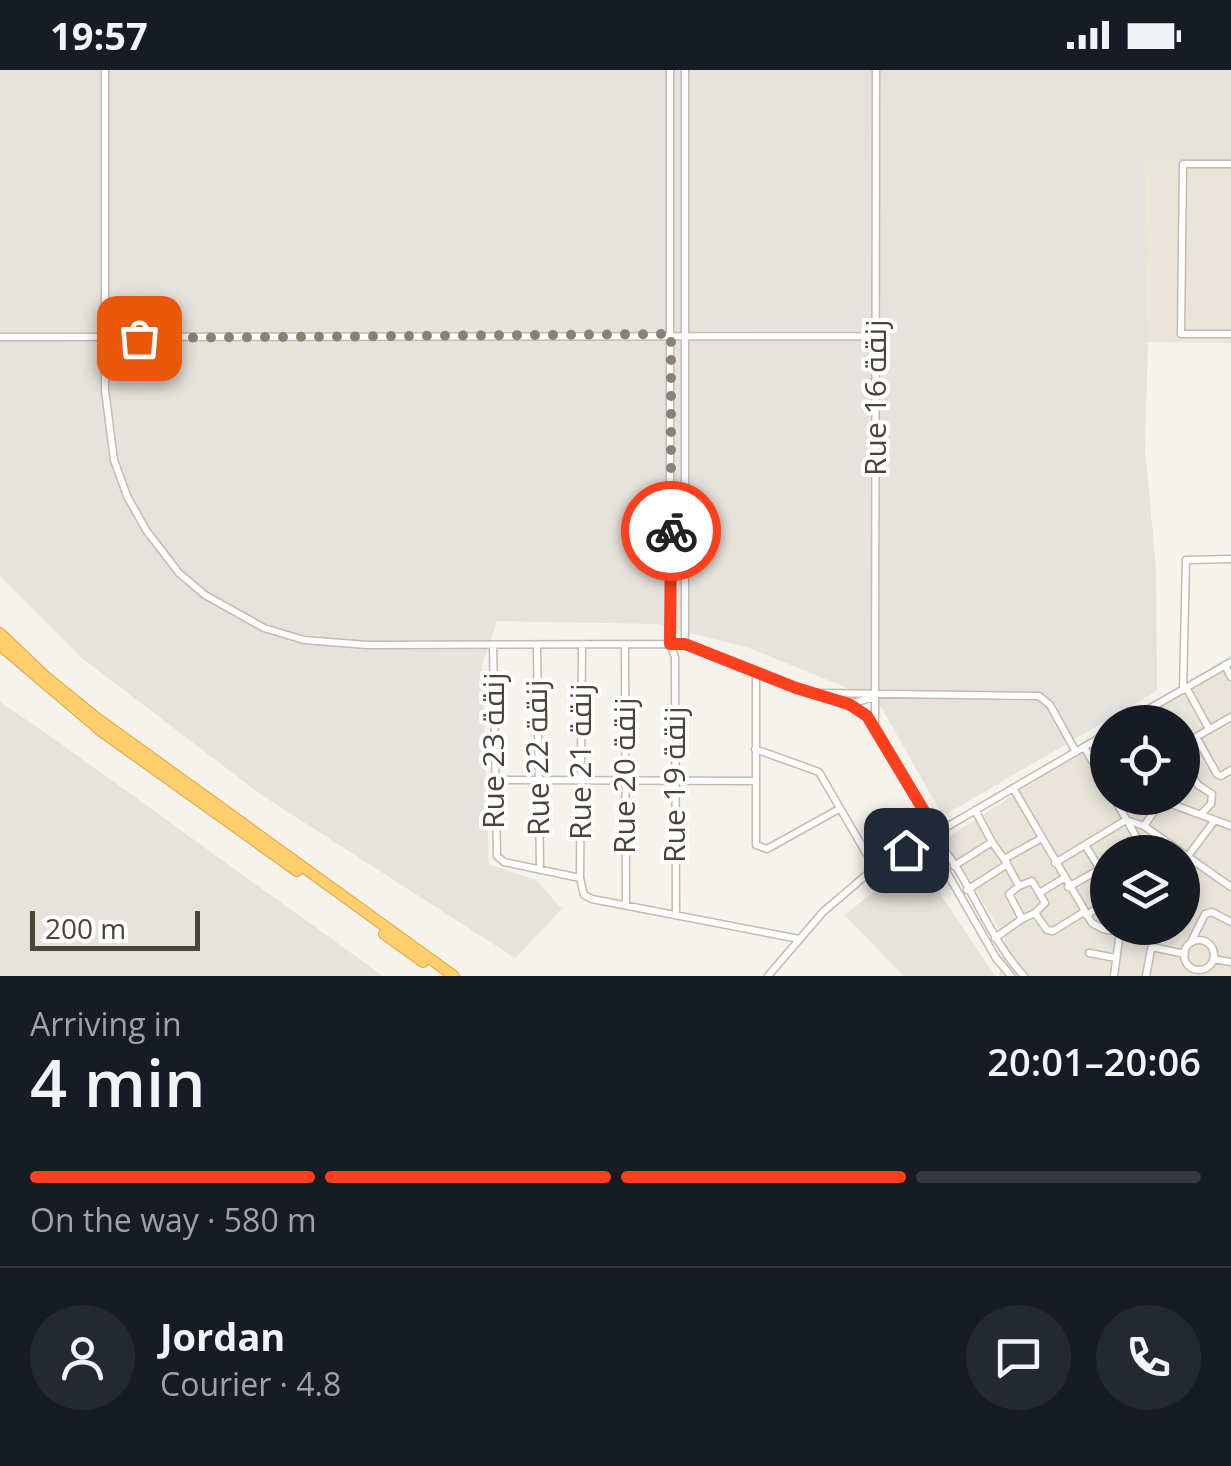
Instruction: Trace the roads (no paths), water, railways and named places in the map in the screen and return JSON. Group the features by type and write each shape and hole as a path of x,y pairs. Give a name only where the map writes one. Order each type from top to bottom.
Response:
{"highway":[{"path":"0,633 46,678 94,716 454,976"},
{"path":"0,645 101,731 442,976"}],"street":[{"path":"104,70 109,438 127,496 179,573 205,595 246,620 304,640 367,646 685,644 849,704 875,725 924,811 931,845 996,958 1012,976"},
{"path":"670,70 670,644"},
{"path":"675,657 685,644 685,70"},
{"name":"Rue 16 زنقة","path":"875,725 876,70"},
{"path":"670,135 684,135"},
{"path":"1231,164 1183,164 1181,334 1231,334"},
{"path":"670,197 685,197"},
{"path":"0,337 876,336"},
{"path":"671,559 685,558"},
{"path":"1209,730 1185,689 1186,560 1231,559"},
{"name":"Rue 19 زنقة","path":"670,644 675,657 676,914"},
{"name":"Rue 23 زنقة","path":"493,645 496,856 504,862 540,870"},
{"name":"Rue 22 زنقة","path":"537,646 540,870"},
{"name":"Rue 21 زنقة","path":"580,878 582,646"},
{"name":"Rue 20 زنقة","path":"625,646 626,905"},
{"path":"1156,705 1228,664 1231,677"},
{"path":"756,670 754,781 758,848 766,850 839,810"},
{"path":"815,693 1039,696 1050,705 1076,752"},
{"path":"851,694 867,700 874,714"},
{"path":"849,704 876,696"},
{"path":"1200,735 1231,717"},
{"path":"768,976 823,912 871,871 1090,744"},
{"path":"1200,744 1217,774 1221,776 1231,770"},
{"path":"1084,747 1090,757"},
{"path":"755,748 814,769 869,858 880,866"},
{"path":"496,780 754,781"},
{"path":"1200,783 1213,795 1201,814 1231,826"},
{"path":"1013,788 1090,919"},
{"path":"974,810 1020,886"},
{"path":"1123,815 1135,835"},
{"path":"1144,826 1150,815"},
{"path":"1200,842 1218,821 1231,815"},
{"path":"1055,863 1126,820 1157,835"},
{"path":"931,834 995,938 1024,976"},
{"path":"967,890 1040,839"},
{"path":"954,866 992,842"},
{"path":"1084,845 1090,853"},
{"path":"869,858 871,871"},
{"path":"1200,865 1231,887"},
{"path":"540,870 580,878 582,891 589,898 799,940"},
{"path":"1068,887 1090,875"},
{"path":"1041,892 1064,878"},
{"path":"995,938 1036,912 1046,902 1032,881 1009,896 1022,919"},
{"path":"1036,912 1049,931 1090,911"},
{"path":"1200,919 1209,912 1231,922"},
{"path":"1187,945 1186,965 1206,970 1213,946 1200,942"},
{"path":"1114,976 1118,945"},
{"path":"1146,976 1151,945"},
{"path":"1160,945 1185,954"},
{"path":"1090,953 1116,958"},
{"path":"1212,958 1231,962"}]}
